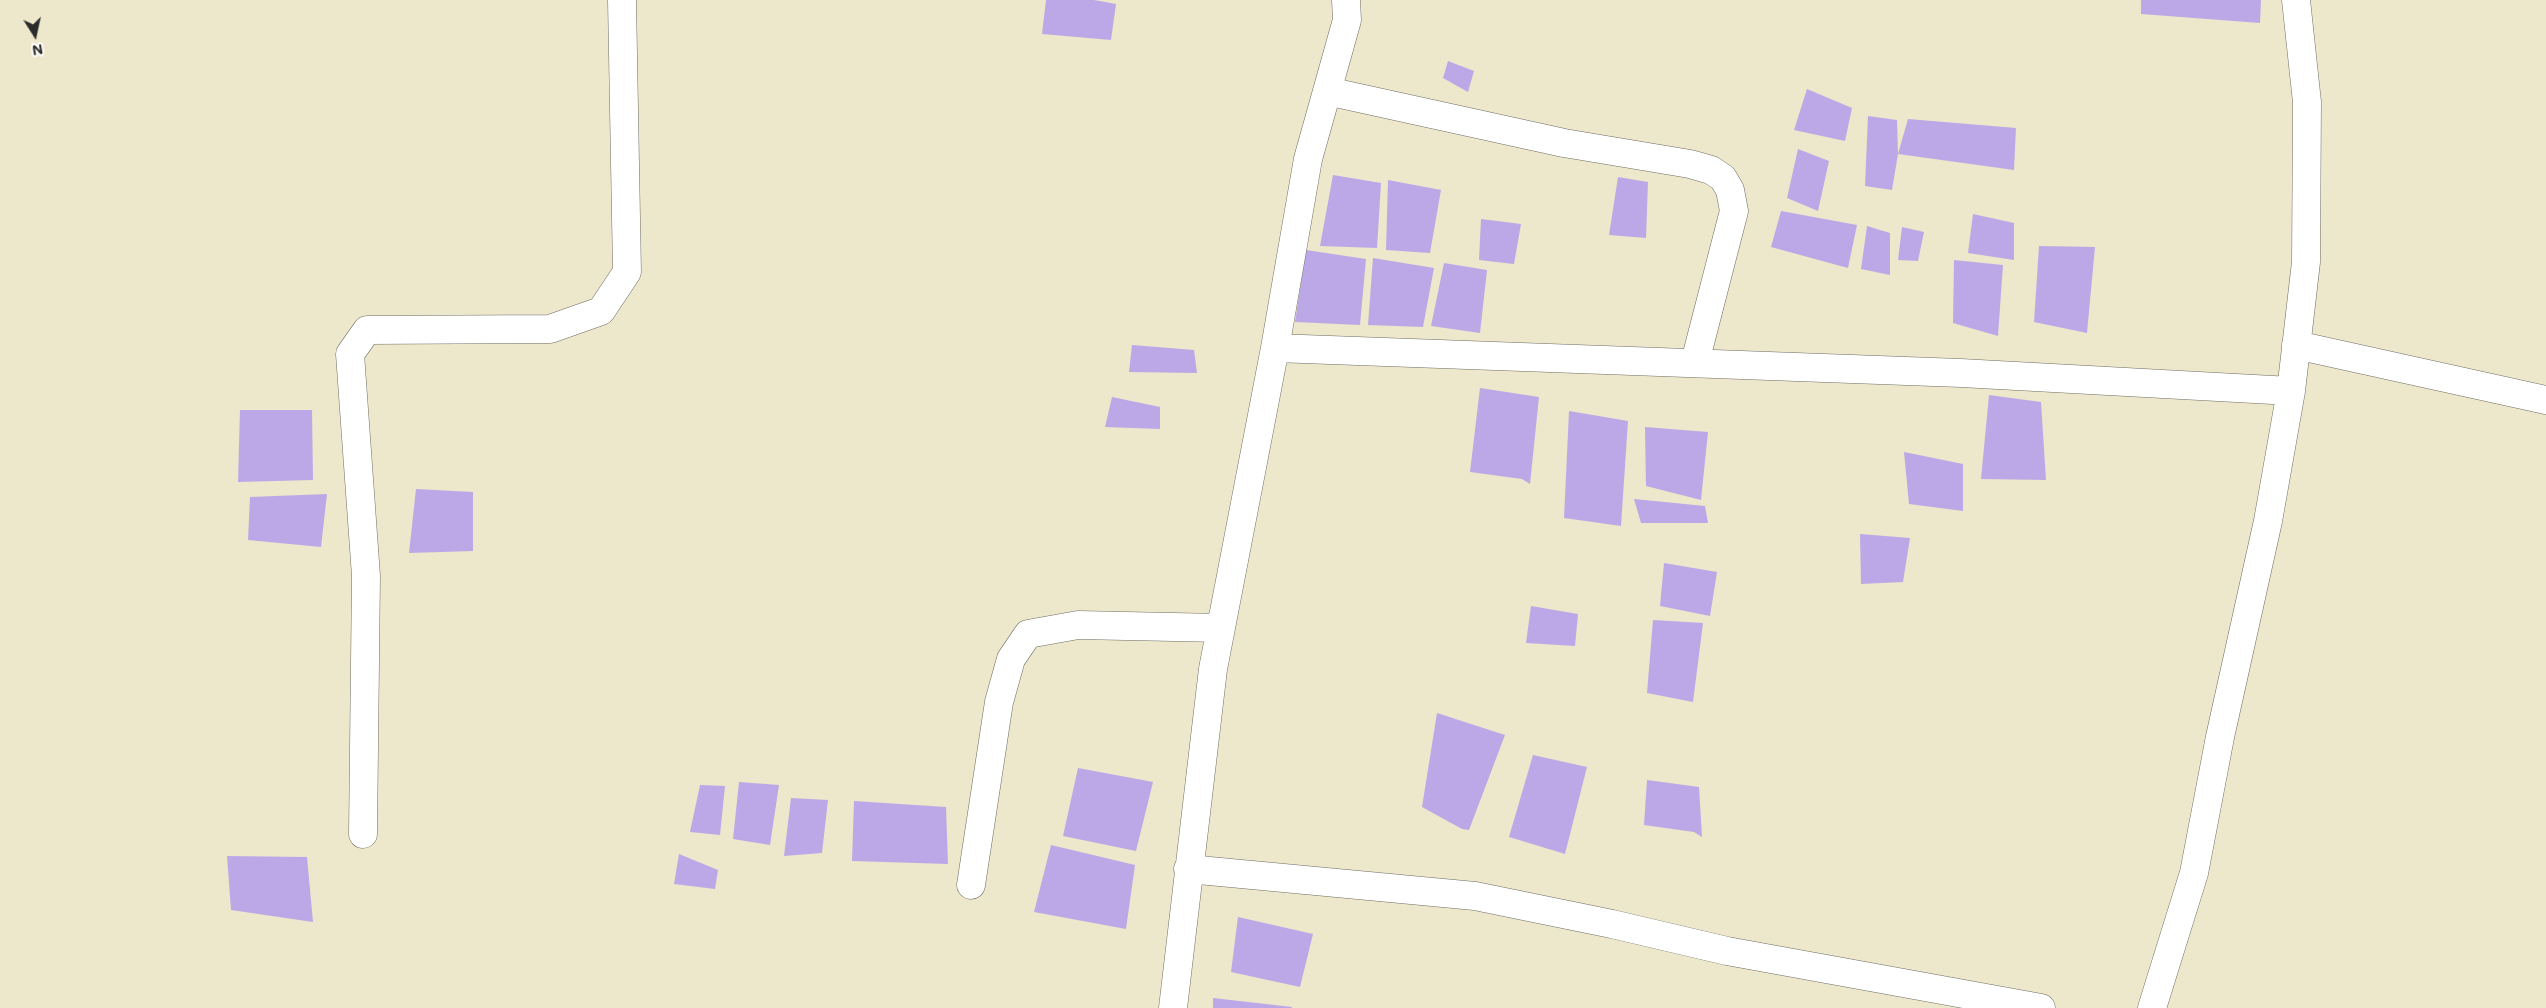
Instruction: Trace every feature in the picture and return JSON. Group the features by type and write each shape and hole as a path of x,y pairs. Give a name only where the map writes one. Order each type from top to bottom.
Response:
{"street":[{"path":"363,834 366,576 350,354 367,330 550,329 601,310 627,272 622,0"},
{"path":"1173,1008 1213,669 1275,348 1308,159 1347,20 1346,0"},
{"path":"2152,1008 2194,873 2220,737 2268,521 2291,391 2306,262 2307,102 2296,0"},
{"path":"1328,91 1564,143 1690,164 1711,170 1723,178 1730,190 1734,211 1695,362"},
{"path":"2296,345 2546,400"},
{"path":"1275,348 1961,373 2291,391"},
{"path":"971,885 999,702 1011,659 1028,634 1078,625 1221,628"},
{"path":"1188,869 1475,896 1612,924 1727,951 2041,1008"}],"building":[{"path":"1046,0 1094,0 1116,4 1111,40 1042,34"},
{"path":"2141,0 2261,0 2260,23 2141,14"},
{"path":"1448,61 1474,71 1468,92 1443,78"},
{"path":"1807,89 1852,108 1845,141 1794,130"},
{"path":"1868,116 1897,120 1898,154 1892,190 1865,186"},
{"path":"1908,119 2016,128 2014,170 1898,154"},
{"path":"1798,149 1829,161 1818,211 1787,198"},
{"path":"1333,175 1381,183 1377,248 1320,246"},
{"path":"1618,177 1648,182 1646,238 1609,235"},
{"path":"1388,180 1441,190 1430,253 1386,250"},
{"path":"1781,211 1857,225 1848,268 1771,247"},
{"path":"1973,214 2014,223 2014,260 1968,253"},
{"path":"1481,219 1521,224 1514,264 1479,260"},
{"path":"1867,226 1890,233 1890,275 1861,269"},
{"path":"1902,227 1924,232 1918,261 1898,260"},
{"path":"2039,246 2095,247 2087,333 2034,322"},
{"path":"1306,250 1366,259 1360,325 1295,322"},
{"path":"1373,258 1434,268 1423,327 1368,325"},
{"path":"1954,260 2003,265 1998,336 1953,323"},
{"path":"1444,263 1487,270 1480,333 1431,326"},
{"path":"1132,345 1194,350 1197,373 1129,372"},
{"path":"1480,388 1539,397 1530,484 1522,479 1470,472"},
{"path":"1989,395 2041,402 2046,480 1981,479"},
{"path":"1112,397 1160,407 1160,429 1105,427"},
{"path":"240,410 312,410 313,480 238,482"},
{"path":"1569,411 1628,421 1621,526 1564,518"},
{"path":"1645,427 1708,432 1701,500 1646,486"},
{"path":"1904,452 1963,464 1963,511 1909,504"},
{"path":"416,489 473,492 473,551 409,553"},
{"path":"327,494 321,547 248,540 250,497"},
{"path":"1634,499 1705,506 1708,523 1641,523"},
{"path":"1860,534 1910,538 1903,582 1861,584"},
{"path":"1664,563 1717,572 1710,616 1660,606"},
{"path":"1531,606 1578,614 1575,646 1526,643"},
{"path":"1653,620 1703,623 1693,702 1647,693"},
{"path":"1437,713 1505,735 1469,830 1462,829 1422,807"},
{"path":"1533,755 1587,767 1565,854 1509,837"},
{"path":"1078,768 1153,782 1136,851 1063,836"},
{"path":"1647,780 1699,787 1702,837 1694,832 1644,825"},
{"path":"739,782 779,785 770,845 733,839"},
{"path":"700,785 725,786 720,835 690,832"},
{"path":"791,798 828,800 822,853 784,856"},
{"path":"854,801 946,807 948,864 852,861"},
{"path":"1051,845 1135,865 1126,929 1034,912"},
{"path":"679,854 718,870 715,889 674,884"},
{"path":"227,856 307,857 313,922 231,910"},
{"path":"1238,917 1313,934 1300,987 1231,972"},
{"path":"1213,998 1292,1007 1292,1008 1213,1008"}]}
